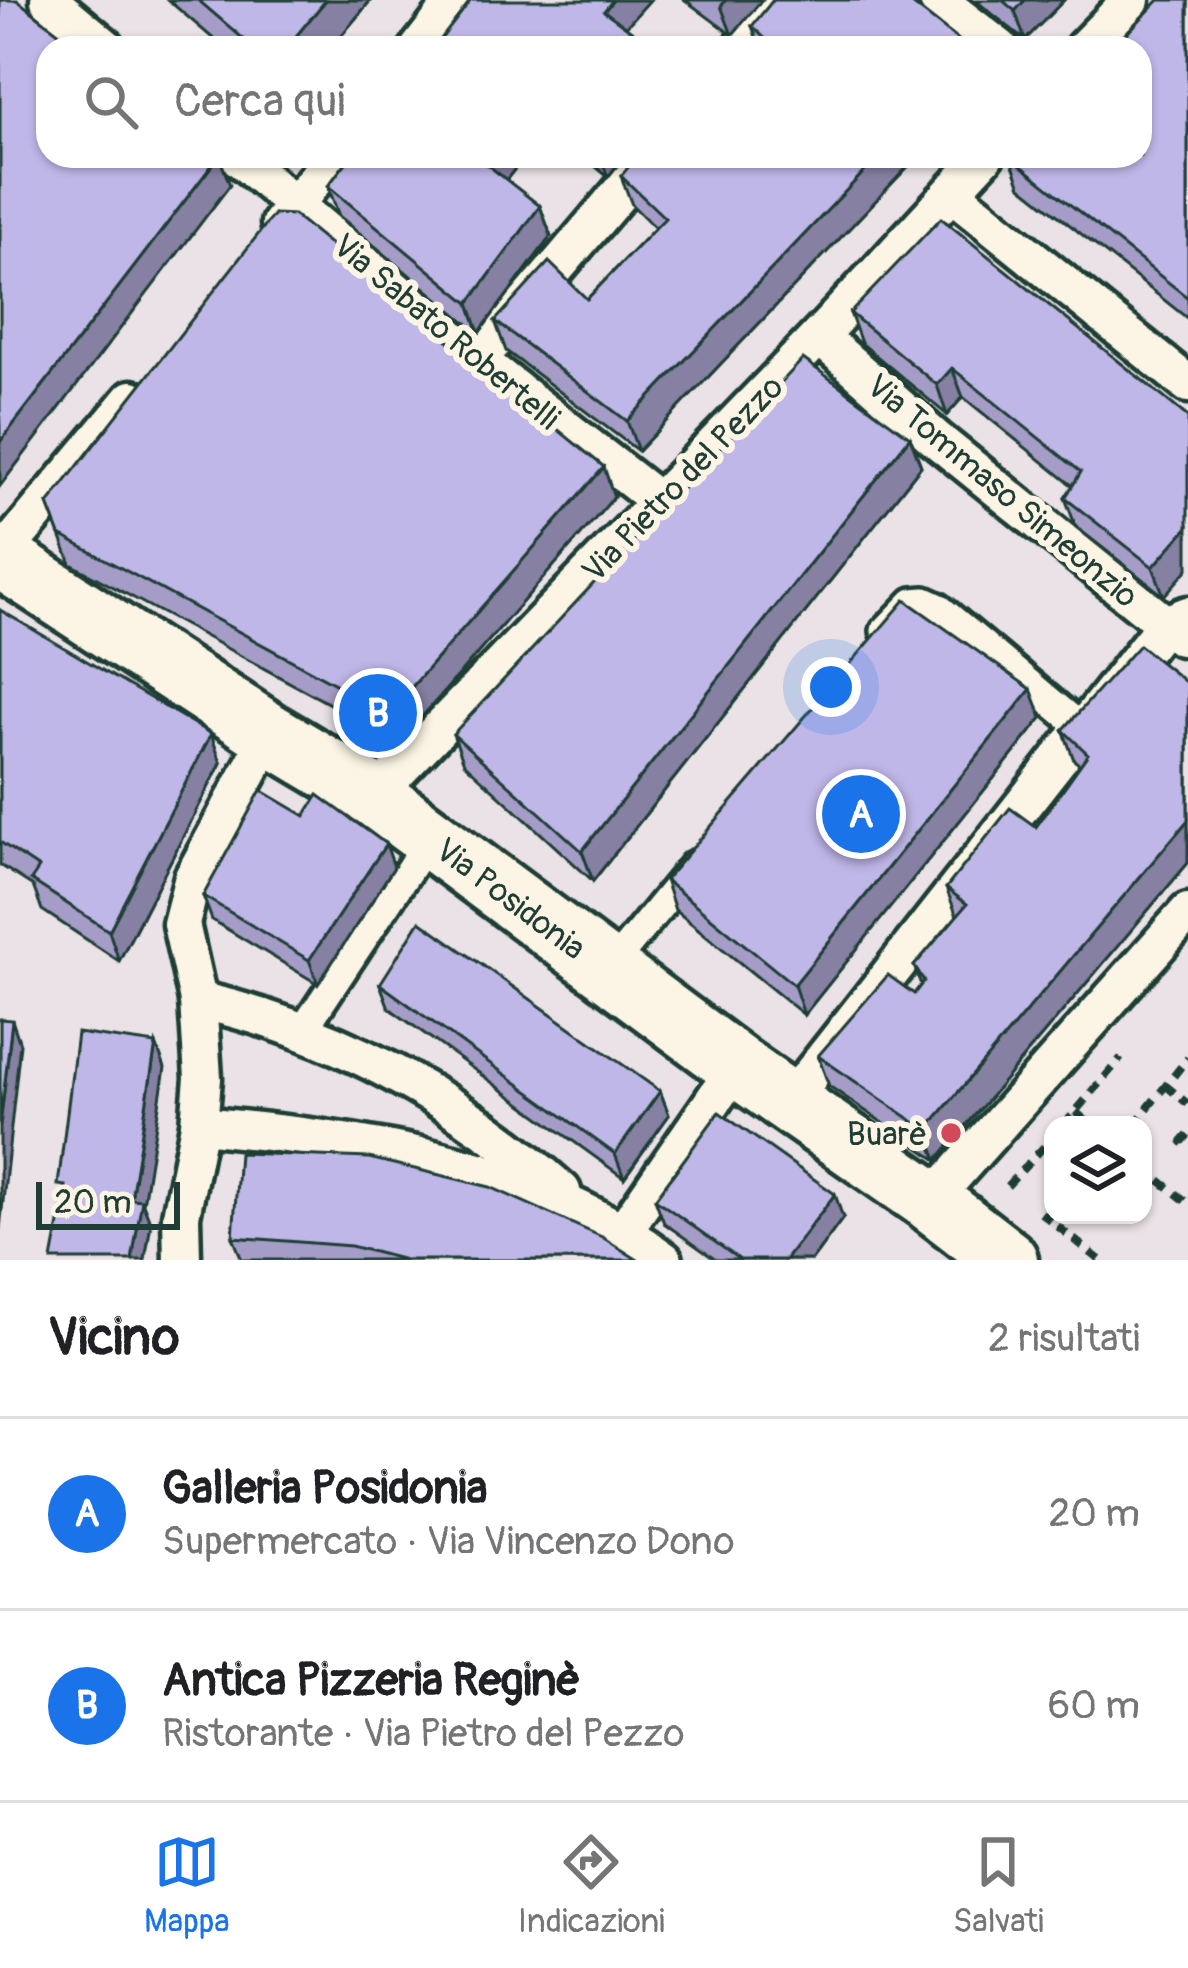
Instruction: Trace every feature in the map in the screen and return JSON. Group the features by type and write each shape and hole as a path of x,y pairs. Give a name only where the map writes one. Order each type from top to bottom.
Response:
{"main road":[{"name":"Via Posidonia","path":"0,557 270,734 374,796 1007,1260"}],"street":[{"path":"49,0 92,36"},
{"path":"428,36 456,0"},
{"path":"752,36 783,0"},
{"path":"938,0 984,36"},
{"path":"1096,36 1131,0"},
{"name":"Via Sabato Robertelli","path":"251,168 478,360 660,502"},
{"path":"251,257 325,168"},
{"path":"478,360 641,168"},
{"name":"Via Pietro del Pezzo","path":"374,796 819,336 975,168"},
{"path":"952,194 1188,384"},
{"name":"Via Tommaso Simeonzio","path":"819,336 936,439 1180,627"},
{"path":"0,557 148,381"},
{"path":"870,649 899,613 913,602 925,601 950,614 1081,727"},
{"path":"790,1101 1081,727 1180,627"},
{"path":"182,1260 181,1216 200,1125 202,1078 198,1000 181,924 186,892 270,734"},
{"path":"303,1030 400,897 430,838"},
{"path":"608,970 710,845"},
{"path":"932,1201 1188,912"},
{"path":"198,1000 264,1015 362,1057 484,1125 587,1213"},
{"path":"624,1230 737,1066"},
{"path":"200,1125 328,1138 496,1176 624,1230 664,1260"}],"path":[{"path":"1141,1116 1188,1058"},
{"path":"1166,1085 1188,1104"},
{"path":"1076,1112 1081,1116"},
{"path":"1188,1135 1182,1142 1188,1147"},
{"path":"1007,1186 1044,1147"},
{"path":"1152,1174 1188,1203"}],"building":[{"path":"0,0 17,0 64,36 36,36 36,168 210,168 0,442"},
{"path":"198,0 326,0 296,36 240,36"},
{"path":"471,0 613,0 604,11 638,36 443,36"},
{"path":"773,0 907,0 954,36 762,36 752,26"},
{"path":"1002,0 1025,0 1015,11"},
{"path":"1159,0 1188,0 1188,298 1024,168 1152,168 1152,36 1124,36"},
{"path":"342,168 491,168 540,206 469,303 328,186"},
{"path":"627,168 868,168 627,421 495,321 549,262 587,299 665,218 621,176"},
{"path":"274,214 294,215 604,467 389,713 60,535 48,504"},
{"path":"941,218 1188,417 1188,527 1153,567 1065,498 1081,472 952,368 937,385 850,313"},
{"path":"803,359 910,437 582,851 453,734"},
{"path":"905,600 1031,689 794,985 665,880"},
{"path":"0,610 211,734 109,931 31,880 39,868 0,842"},
{"path":"1139,645 1188,684 1188,820 926,1130 818,1056 888,975 914,994 924,981 914,966 967,904 946,888 1010,808 1036,827 1088,754 1063,730"},
{"path":"261,790 305,816 318,795 386,844 309,960 203,896"},
{"path":"420,921 660,1091 615,1154 380,984"},
{"path":"0,1019 12,1020 0,1126"},
{"path":"77,1033 156,1044 131,1199 142,1200 132,1260 52,1260 66,1186 58,1185"},
{"path":"719,1112 835,1194 785,1260 740,1260 655,1199"},
{"path":"239,1153 369,1158 490,1187 602,1237 638,1260 405,1260 351,1246 233,1237"}],"place":[{"name":"Antica Pizzeria Reginè","path":"378,713"},
{"name":"Galleria Posidonia","path":"861,814"},
{"name":"Buarè","path":"951,1133"}]}
